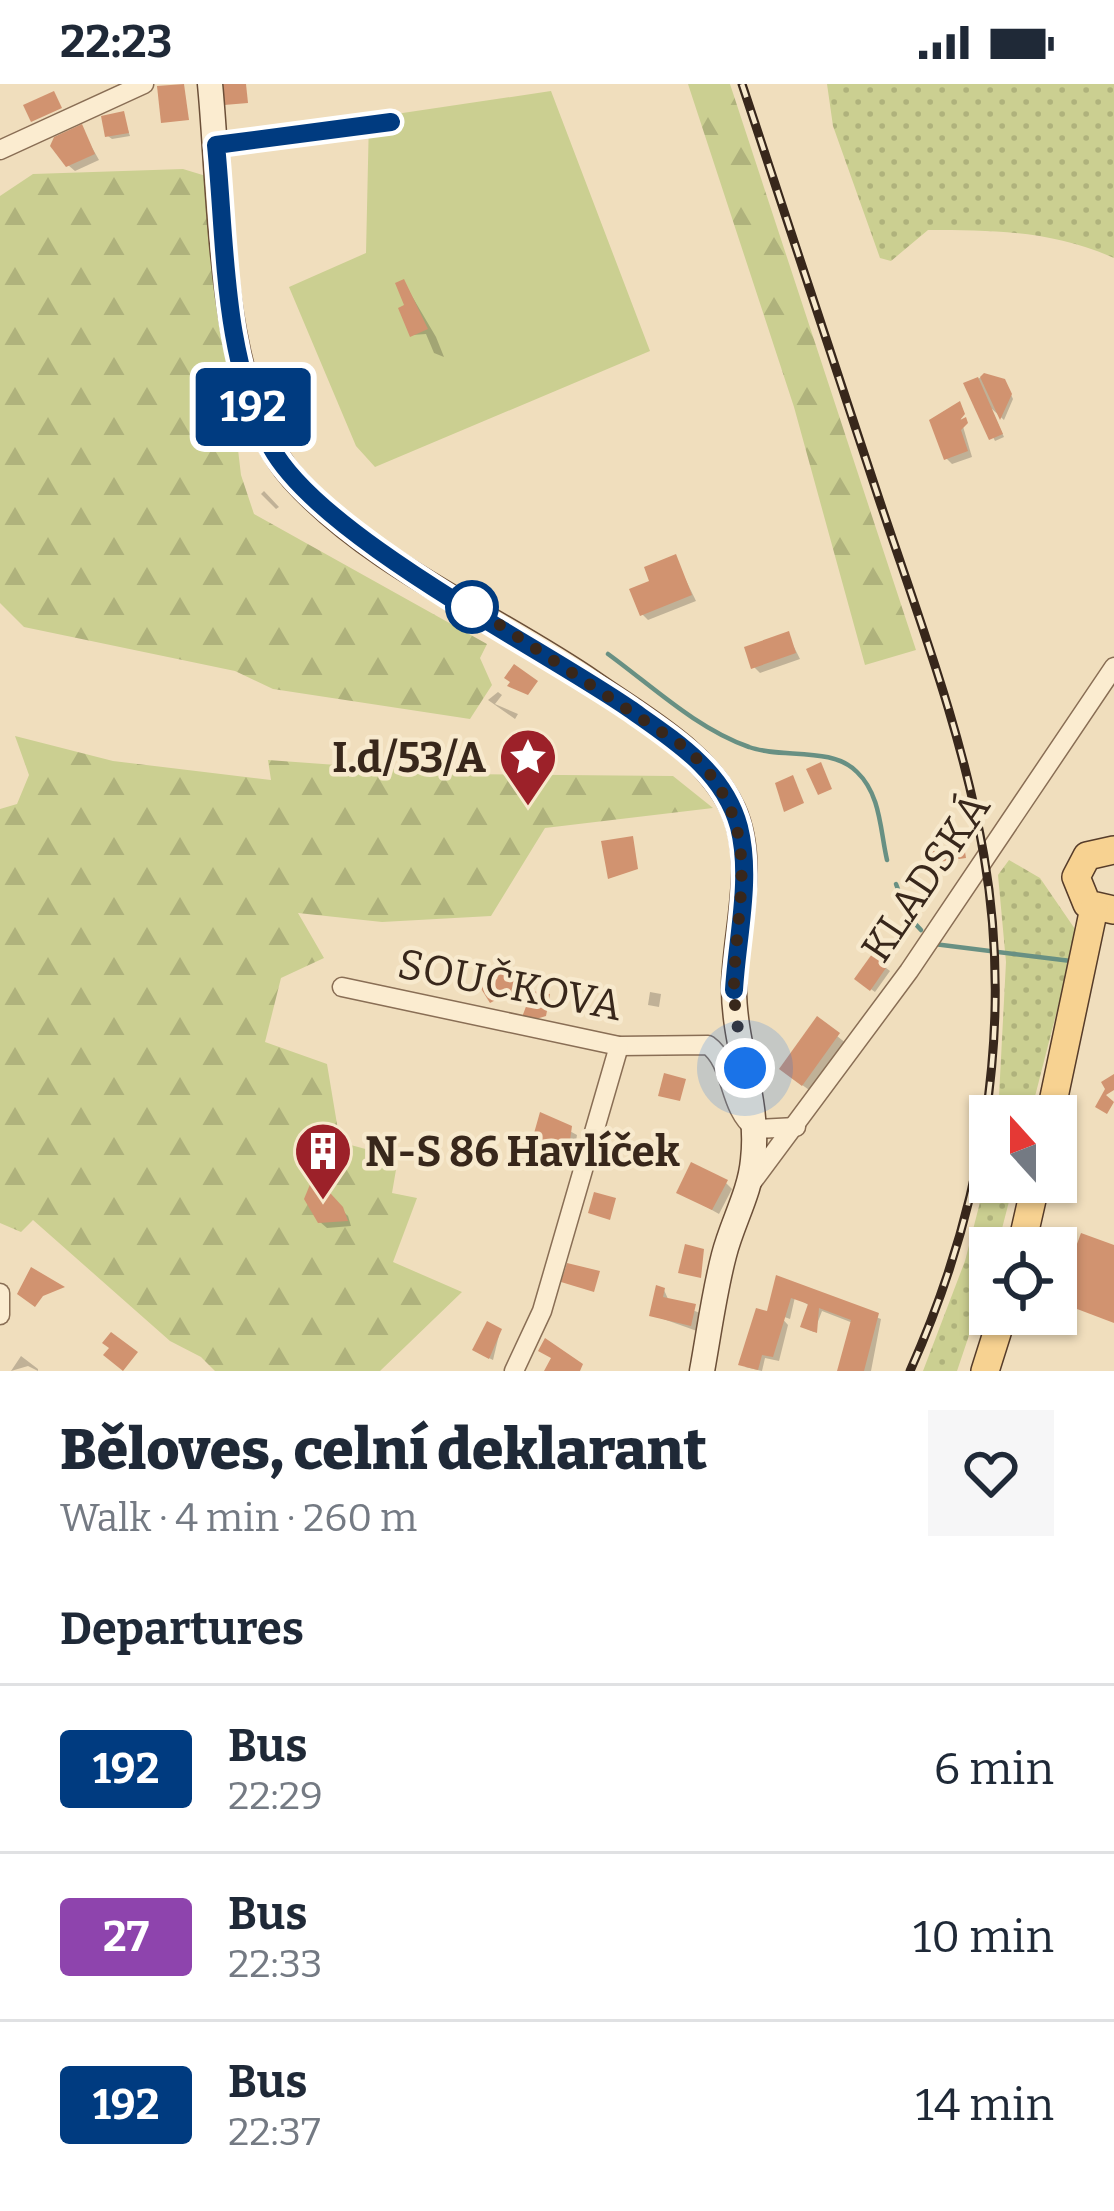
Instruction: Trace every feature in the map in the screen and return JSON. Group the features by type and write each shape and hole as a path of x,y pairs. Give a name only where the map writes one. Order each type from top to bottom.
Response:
{"main road":[{"name":"KLADSKÁ","path":"210,84 240,365 272,450 291,476 344,524 686,748 710,772 734,811 743,851 734,990 755,1129 747,1189 724,1254 701,1371"},
{"path":"1055,1095 1107,911 1078,892 1078,869 1093,852 1114,850"},
{"path":"985,1371 996,1335"}],"street":[{"path":"0,150 144,84"},
{"path":"216,145 391,122"},
{"name":"KLADSKÁ","path":"747,1189 796,1126 1114,667"},
{"name":"SOUČKOVA","path":"342,987 619,1046 714,1048 738,1115 755,1129"},
{"path":"514,1371 542,1311 619,1046"},
{"path":"755,1129 796,1126"},
{"path":"0,1293 0,1315"}],"green space":[{"path":"688,84 730,84 916,650 865,665 794,407"},
{"path":"827,84 1114,84 1114,258 1046,237 928,230 891,261 880,258 833,126"},
{"path":"551,91 650,351 375,467 356,446 289,287 366,253 369,118"},
{"path":"183,169 206,176 241,475 254,514 487,644 480,658 492,685 470,719 273,689 235,671 24,627 0,603 0,196 33,174"},
{"path":"15,736 113,761 271,780 268,760 460,774 673,776 713,808 545,828 491,916 382,922 298,913 324,958 281,978 265,1042 327,1064 340,1142 398,1158 392,1193 417,1198 393,1262 462,1292 380,1371 215,1371 201,1357 170,1341 33,1220 21,1232 0,1223 0,809 17,804 29,775"},
{"path":"1009,860 1040,878 1077,932 1035,1095 999,1095 1006,962 998,875"},
{"path":"980,1203 1009,1203 1002,1227 974,1227"},
{"path":"969,1245 969,1335 957,1371 923,1371"}],"building":[{"path":"184,84 189,120 161,123 157,86"},
{"path":"222,84 246,84 248,103 224,105"},
{"path":"54,91 62,108 31,122 23,105"},
{"path":"124,111 129,133 105,137 101,116"},
{"path":"82,124 95,154 66,167 50,146 54,137"},
{"path":"404,279 428,329 410,337 398,308 404,305 395,283"},
{"path":"984,373 1005,379 1012,394 1000,420 980,377"},
{"path":"978,377 1003,434 989,440 963,383"},
{"path":"960,401 965,414 960,420 966,417 968,423 961,430 968,451 944,460 929,420"},
{"path":"676,554 692,595 640,616 629,589 649,581 644,567"},
{"path":"789,631 796,653 751,669 744,647"},
{"path":"514,664 538,681 528,695 507,686 510,682 504,678"},
{"path":"821,762 832,789 818,795 806,769"},
{"path":"793,775 804,803 784,812 775,783"},
{"path":"633,836 638,869 608,879 601,841"},
{"path":"964,846 966,858 930,863 928,852"},
{"path":"872,954 888,965 870,991 854,979"},
{"path":"500,969 521,973 518,987 515,997 505,995 490,1003 480,987 497,979"},
{"path":"532,991 550,994 546,1016 522,1017"},
{"path":"817,1016 840,1033 802,1086 779,1069"},
{"path":"664,1073 686,1079 680,1101 658,1096"},
{"path":"1114,1074 1114,1090 1106,1095 1114,1102 1107,1114 1095,1107 1105,1089 1101,1082"},
{"path":"540,1112 572,1126 568,1155 538,1146 536,1153 529,1151"},
{"path":"691,1162 728,1180 712,1210 676,1193"},
{"name":"N-S 86 Havlíček","path":"311,1182 320,1182 343,1207 348,1221 318,1223 304,1199"},
{"path":"594,1192 616,1198 610,1220 588,1213"},
{"path":"1081,1233 1114,1245 1114,1323 1077,1309"},
{"path":"685,1244 704,1249 701,1278 678,1273"},
{"path":"567,1263 600,1271 594,1292 561,1282"},
{"path":"31,1267 65,1287 43,1296 35,1307 17,1294"},
{"path":"776,1275 879,1313 864,1371 837,1371 851,1320 819,1308 817,1333 800,1327 808,1304 791,1298 773,1357 762,1355 758,1370 738,1365 756,1308 767,1311"},
{"path":"656,1285 665,1288 663,1297 696,1304 691,1326 649,1316"},
{"path":"487,1321 502,1329 489,1359 472,1350"},
{"path":"111,1332 138,1352 123,1371 103,1355 109,1348 102,1343"},
{"path":"545,1338 583,1364 580,1371 544,1371 551,1358 538,1351"}],"waterway":[{"path":"608,654 693,718 730,739 762,750 834,759 857,772 871,791 887,860"},
{"path":"896,884 908,916 921,930"},
{"path":"934,944 1071,961"}],"railway":[{"path":"742,84 938,676 984,856 995,988 985,1119 956,1247 910,1371"}],"bus line":[{"name":"192","path":"391,122 216,145 233,318 248,394 272,450 291,476 344,524 578,673 686,748 710,772 734,811 743,851 734,990"}],"place":[{"name":"I.d/53/A","path":"528,808"},
{"name":"N-S 86 Havlíček","path":"323,1202"}],"route":[{"path":"472,607 468,604 686,748 710,772 734,811 744,874 734,990 745,1068"}]}
